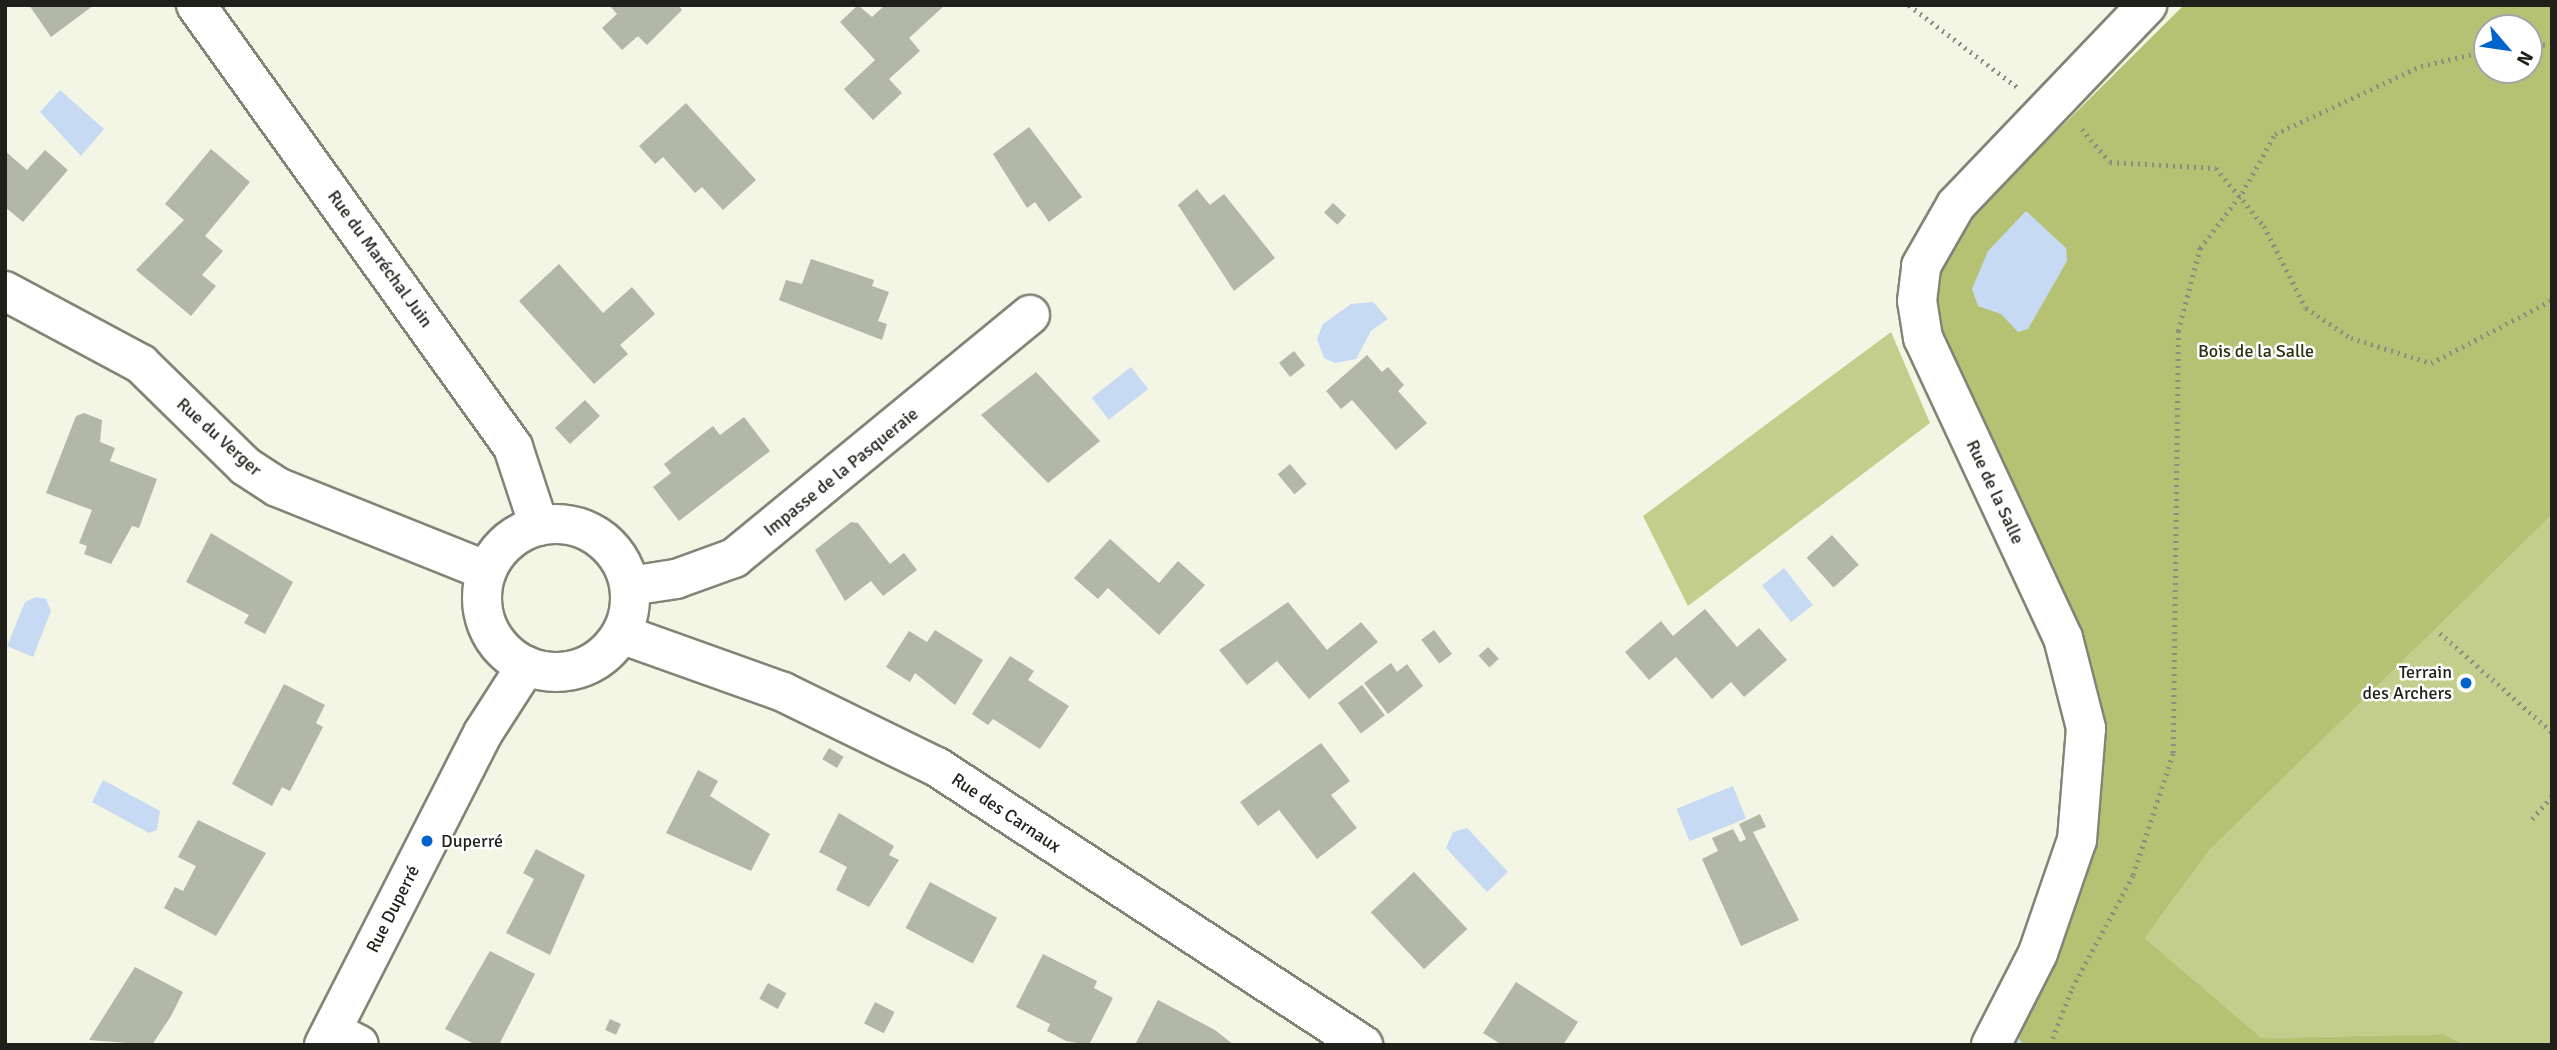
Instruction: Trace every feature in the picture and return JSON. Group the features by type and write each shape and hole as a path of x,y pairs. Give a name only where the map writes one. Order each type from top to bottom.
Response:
{"street":[{"name":"Rue du Maréchal Juin","path":"196,5 513,447 539,526"},
{"name":"Rue de la Salle","path":"1991,1045 2038,953 2077,840 2086,728 2063,638 1923,338 1917,302 1921,266 1937,233 2049,101 2147,5"},
{"name":"Rue du Verger","path":"5,291 141,364 245,466 277,486 487,570"},
{"name":"Impasse de la Pasqueraie","path":"630,586 676,579 734,558 1031,314"},
{"path":"558,523 594,533 612,548 630,586 621,634 608,651 576,669 526,666 503,649 489,626 483,601 487,570 511,539 539,526 558,523"},
{"name":"Rue des Carnaux","path":"621,634 783,692 937,766 1363,1045"},
{"name":"Rue Duperré","path":"338,1040 483,733 526,666"}],"path":[{"path":"1909,5 2000,80 2049,101 2110,162 2216,168 2242,193 2306,307 2351,338 2431,363 2552,300"},
{"path":"2050,1045 2072,988 2133,875 2174,753 2178,331 2200,248 2242,193 2274,134 2421,66 2473,54"},
{"path":"2440,633 2552,732"},
{"path":"2532,819 2552,796"}],"green space":[{"name":"Bois de la Salle","path":"2184,5 2552,5 2552,515 2209,851 2145,938 2262,1038 2444,1034 2465,1045 1990,1045 2017,997 2086,728 1923,338 1921,266"},
{"path":"1891,332 1930,423 1688,606 1643,516"},
{"name":"Terrain des Archers","path":"2552,515 2552,1045 2465,1045 2444,1034 2262,1038 2145,938 2209,851"}],"water":[{"path":"60,90 104,129 81,156 40,112"},
{"path":"2026,211 2066,248 2067,261 2028,329 2018,332 2001,314 1978,306 1972,289 1988,251"},
{"path":"1373,302 1388,319 1371,331 1356,359 1335,363 1324,358 1317,339 1323,324 1351,304"},
{"path":"1131,367 1148,389 1109,420 1092,398"},
{"path":"1784,568 1813,605 1791,622 1762,585"},
{"path":"36,597 46,599 51,611 33,657 7,646 25,602"},
{"path":"103,780 160,811 157,830 149,833 92,802"},
{"path":"1733,786 1746,818 1690,841 1676,809"},
{"path":"1467,828 1508,872 1487,892 1446,848 1453,832"}],"building":[{"path":"29,5 94,5 51,37"},
{"path":"609,5 678,5 682,10 647,45 638,36 622,50 602,28 617,14"},
{"path":"858,5 872,17 885,5 945,5 909,38 920,51 889,79 902,93 873,120 844,89 875,60 840,22"},
{"path":"686,103 756,180 723,210 702,187 695,193 663,157 655,164 639,146"},
{"path":"1029,127 1082,197 1049,222 1035,202 1027,208 993,154"},
{"path":"211,149 250,182 205,236 223,251 202,275 216,286 191,316 136,270 184,220 165,204"},
{"path":"45,150 68,170 23,222 5,207 5,151 27,170"},
{"path":"1197,189 1210,205 1224,194 1275,258 1234,291 1178,205"},
{"path":"1333,203 1346,215 1337,225 1324,213"},
{"path":"811,259 874,280 872,286 889,292 878,321 887,324 882,340 779,300 786,280 802,284"},
{"path":"559,264 603,313 632,287 655,314 620,345 628,354 594,384 519,301"},
{"path":"1294,351 1305,365 1290,377 1279,363"},
{"path":"1367,355 1382,372 1388,367 1404,385 1398,391 1427,423 1396,450 1352,400 1341,409 1326,391"},
{"path":"1036,372 1100,441 1048,483 981,415"},
{"path":"585,400 600,416 570,444 555,428"},
{"path":"84,413 102,420 100,442 115,448 110,461 157,479 139,528 132,526 111,564 84,554 87,546 79,543 92,510 46,493 76,416"},
{"path":"744,417 770,451 679,521 653,487 671,473 664,464 713,426 720,435"},
{"path":"1290,464 1307,484 1294,494 1278,474"},
{"path":"851,522 858,523 890,564 904,553 917,570 883,596 871,581 845,601 815,550"},
{"path":"211,533 293,582 265,634 244,623 249,615 186,582"},
{"path":"1832,535 1859,565 1833,587 1807,558"},
{"path":"1110,539 1159,583 1178,561 1205,585 1159,635 1108,588 1098,599 1074,578"},
{"path":"1288,602 1327,650 1361,622 1378,642 1309,699 1277,661 1247,685 1219,650"},
{"path":"1705,609 1737,647 1759,628 1787,660 1744,697 1731,682 1712,699 1676,657 1649,680 1625,652 1661,621 1673,636"},
{"path":"935,630 983,660 955,705 915,673 910,682 886,667 909,631 927,642"},
{"path":"1434,630 1452,654 1439,664 1421,640"},
{"path":"1488,647 1499,659 1489,668 1478,656"},
{"path":"1010,656 1034,671 1028,680 1069,706 1040,749 993,719 988,725 972,714"},
{"path":"1391,663 1397,672 1407,664 1423,686 1388,714 1364,683"},
{"path":"284,684 325,705 316,723 323,727 290,791 282,787 272,806 232,784"},
{"path":"1362,685 1385,715 1361,733 1338,703"},
{"path":"1321,743 1350,781 1331,795 1357,828 1317,859 1279,810 1258,826 1240,802"},
{"path":"829,748 844,757 837,768 822,759"},
{"path":"698,770 718,781 710,796 770,834 751,871 666,833"},
{"path":"839,813 894,846 889,855 899,860 869,907 836,890 847,867 819,852"},
{"path":"1760,814 1766,827 1753,832 1799,920 1741,946 1702,859 1718,851 1712,838 1733,829 1740,842 1746,839 1739,824"},
{"path":"198,820 266,853 216,936 164,908 175,887 183,891 196,866 178,857"},
{"path":"536,849 585,875 550,955 506,933 534,879 523,873"},
{"path":"1414,872 1467,929 1424,969 1371,912"},
{"path":"930,882 997,918 973,964 906,928"},
{"path":"490,951 535,974 499,1045 476,1045 445,1029"},
{"path":"1043,954 1097,981 1094,988 1113,998 1089,1045 1066,1041 1047,1031 1050,1024 1016,1007"},
{"path":"135,967 183,992 171,1016 152,1045 89,1040"},
{"path":"1516,982 1578,1022 1563,1045 1502,1045 1483,1033"},
{"path":"768,983 786,993 778,1009 759,999"},
{"path":"1158,1000 1215,1030 1234,1045 1135,1045"},
{"path":"875,1002 895,1012 884,1033 864,1023"},
{"path":"610,1019 621,1024 616,1035 605,1030"}],"place":[{"name":"Terrain des Archers","path":"2466,683"},
{"name":"Duperré","path":"427,841"}]}
